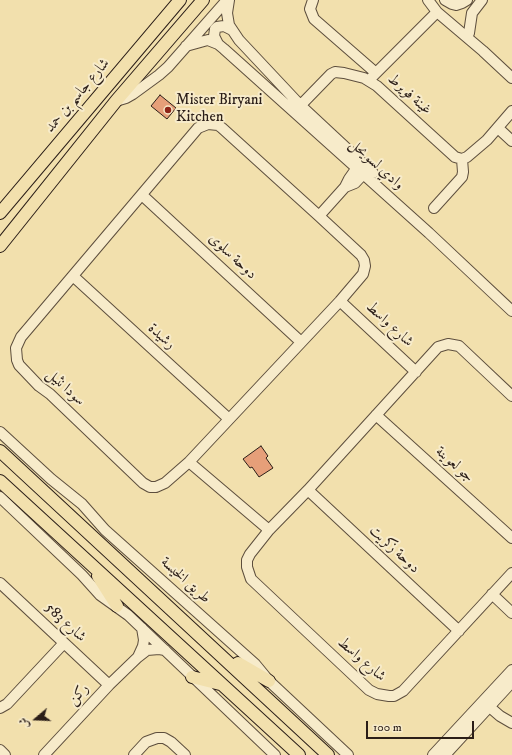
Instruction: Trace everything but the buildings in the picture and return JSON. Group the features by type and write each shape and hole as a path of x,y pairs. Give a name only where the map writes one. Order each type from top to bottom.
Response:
{"main road":[{"name":"شارع جاسم بن حمد","path":"0,213 180,0"},
{"path":"0,246 116,101 203,0"},
{"name":"طريق الخيسة","path":"0,451 328,755"},
{"path":"0,462 42,490"},
{"path":"0,481 299,755"},
{"path":"89,561 117,606"},
{"path":"219,653 270,681"},
{"path":"192,677 222,685"}],"street":[{"path":"116,101 133,94 168,67 228,0"},
{"name":"وادي لسويحل","path":"228,0 227,13 229,25 232,30 298,108"},
{"path":"313,0 310,9 314,19 373,77 437,12"},
{"path":"428,0 437,12 512,78"},
{"path":"445,0 456,5 466,0"},
{"path":"467,37 472,13 482,0"},
{"path":"218,44 214,36 215,29 217,27 224,26 232,30"},
{"path":"186,46 204,40 213,41 218,44"},
{"name":"وادي لسويحل","path":"218,44 298,108 512,302"},
{"name":"غينة فويرط","path":"298,108 331,74 335,72 373,77 385,92 455,157 462,159"},
{"path":"434,208 462,178 462,159 467,157 478,147 512,112"},
{"name":"سودا نثيل","path":"213,124 222,128 319,216 363,258 365,263 363,274 340,301 189,462 161,485 153,487 147,485 53,396 39,386 20,365 16,354 18,342 142,195 198,128 213,124"},
{"path":"498,128 512,141"},
{"path":"319,216 345,187 348,179 363,168"},
{"name":"وادي لسويحل","path":"363,168 512,311"},
{"name":"دوحة سلوى","path":"142,195 301,342"},
{"name":"رشيدة","path":"73,276 229,419"},
{"name":"شارع واسط","path":"340,301 416,372"},
{"name":"شارع واسط","path":"512,396 463,350 454,344 438,347 308,490 269,530 250,554 246,567 251,579 369,690 378,694 389,696 394,696 403,692 512,573"},
{"name":"جو لعوينة","path":"376,415 512,538"},
{"name":"طريق الخيسة","path":"0,432 51,479 82,504 105,530 255,664 270,681 348,755"},
{"path":"189,462 269,530"},
{"name":"دوحة زكريت","path":"308,490 459,631"},
{"path":"0,497 82,575 100,595 117,606 142,628 275,755"},
{"name":"شارع 583","path":"0,582 109,685"},
{"path":"492,594 512,613"},
{"name":"ركن","path":"138,657 144,640 142,628"},
{"path":"0,708 7,704 64,643"},
{"name":"ركن","path":"44,755 109,685 142,653 153,649 165,650"},
{"path":"445,755 512,670"},
{"path":"433,755 488,701 512,682"},
{"path":"488,701 504,711 511,722"},
{"path":"134,755 146,742 157,738 164,738 171,742 185,755"},
{"path":"0,750 5,755"}],"place":[{"name":"Mister Biryani Kitchen","path":"168,110"}]}
